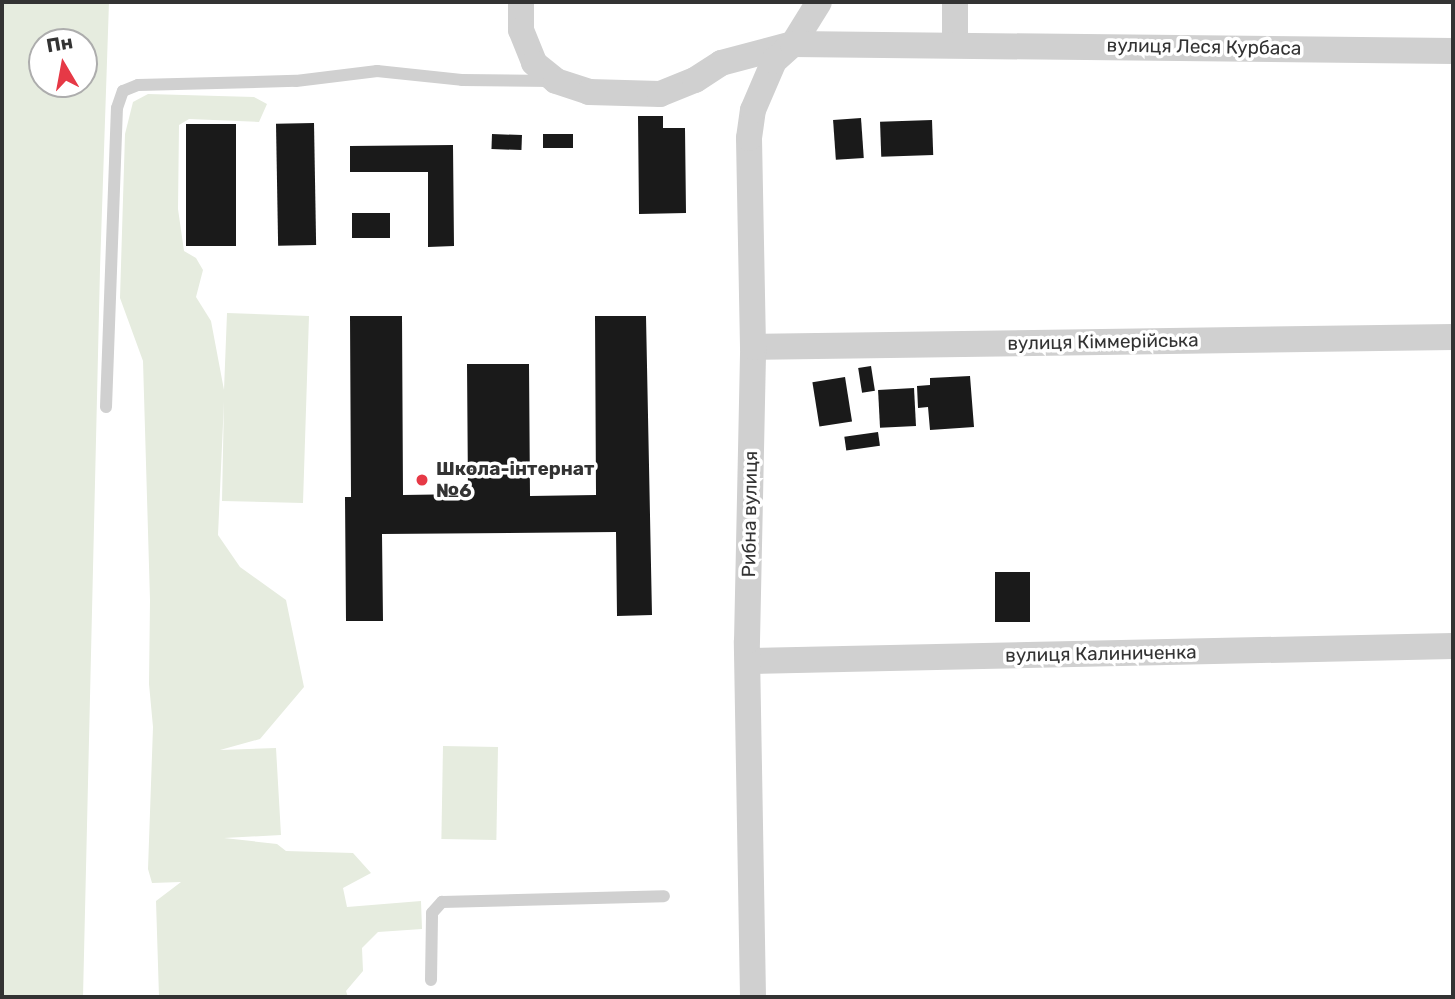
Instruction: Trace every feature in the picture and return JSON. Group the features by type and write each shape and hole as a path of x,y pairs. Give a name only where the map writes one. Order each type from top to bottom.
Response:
{"street":[{"path":"521,2 521,30 534,63 556,81 589,92 660,94 695,80 721,63 793,44 955,44 955,2"},
{"name":"Рибна вулиця","path":"753,997 748,661 752,347 749,138 752,110 774,61 793,44 819,2"},
{"name":"вулиця Леся Курбаса","path":"955,44 1453,51"},
{"name":"вулиця Кіммерійська","path":"752,347 1453,337"},
{"name":"вулиця Калиниченка","path":"748,661 1453,646"}],"lane":[{"path":"106,407 117,108 122,91 138,85 296,81 377,71 462,80 556,81"},
{"path":"431,980 432,914 442,902 664,897"}],"shaded area":[{"path":"2,2 109,2 83,997 2,997"},
{"path":"148,94 254,97 267,104 259,122 189,119 179,125 178,209 184,251 196,258 203,270 196,297 211,321 224,390 227,313 309,316 303,503 222,501 224,401 218,535 240,567 286,600 304,687 260,739 220,750 276,748 281,835 224,838 277,844 286,851 353,853 371,873 343,888 347,907 421,901 422,929 378,932 362,948 363,971 346,991 348,997 159,997 156,901 181,882 152,883 148,869 153,727 149,684 150,600 143,361 120,298 125,134 133,102"},
{"path":"443,746 498,747 496,840 441,839"}],"building":[{"path":"638,116 663,116 663,128 685,128 686,213 639,214"},
{"path":"861,118 864,158 836,160 833,120"},
{"path":"932,120 933,155 881,157 880,122"},
{"path":"314,123 316,245 278,246 276,124"},
{"path":"186,124 236,124 236,246 186,246"},
{"path":"492,134 522,135 521,150 491,149"},
{"path":"543,134 573,134 573,148 543,148"},
{"path":"453,145 454,246 428,247 428,172 350,172 350,146"},
{"path":"352,213 390,213 390,238 352,238"},
{"path":"350,316 402,316 403,495 468,494 467,364 529,364 530,496 596,495 595,316 646,316 652,615 617,616 616,532 382,534 383,621 346,621 345,497 351,497"},
{"path":"871,366 875,391 862,393 858,368"},
{"path":"970,376 974,427 930,430 928,407 918,408 917,386 930,385 930,378"},
{"path":"845,377 852,421 819,427 812,382"},
{"path":"914,388 916,426 880,428 878,390"},
{"path":"878,432 880,446 846,451 844,437"},
{"path":"995,572 1030,572 1030,622 995,622"}],"place":[{"name":"Школа-інтернат №6","path":"422,480"}]}
